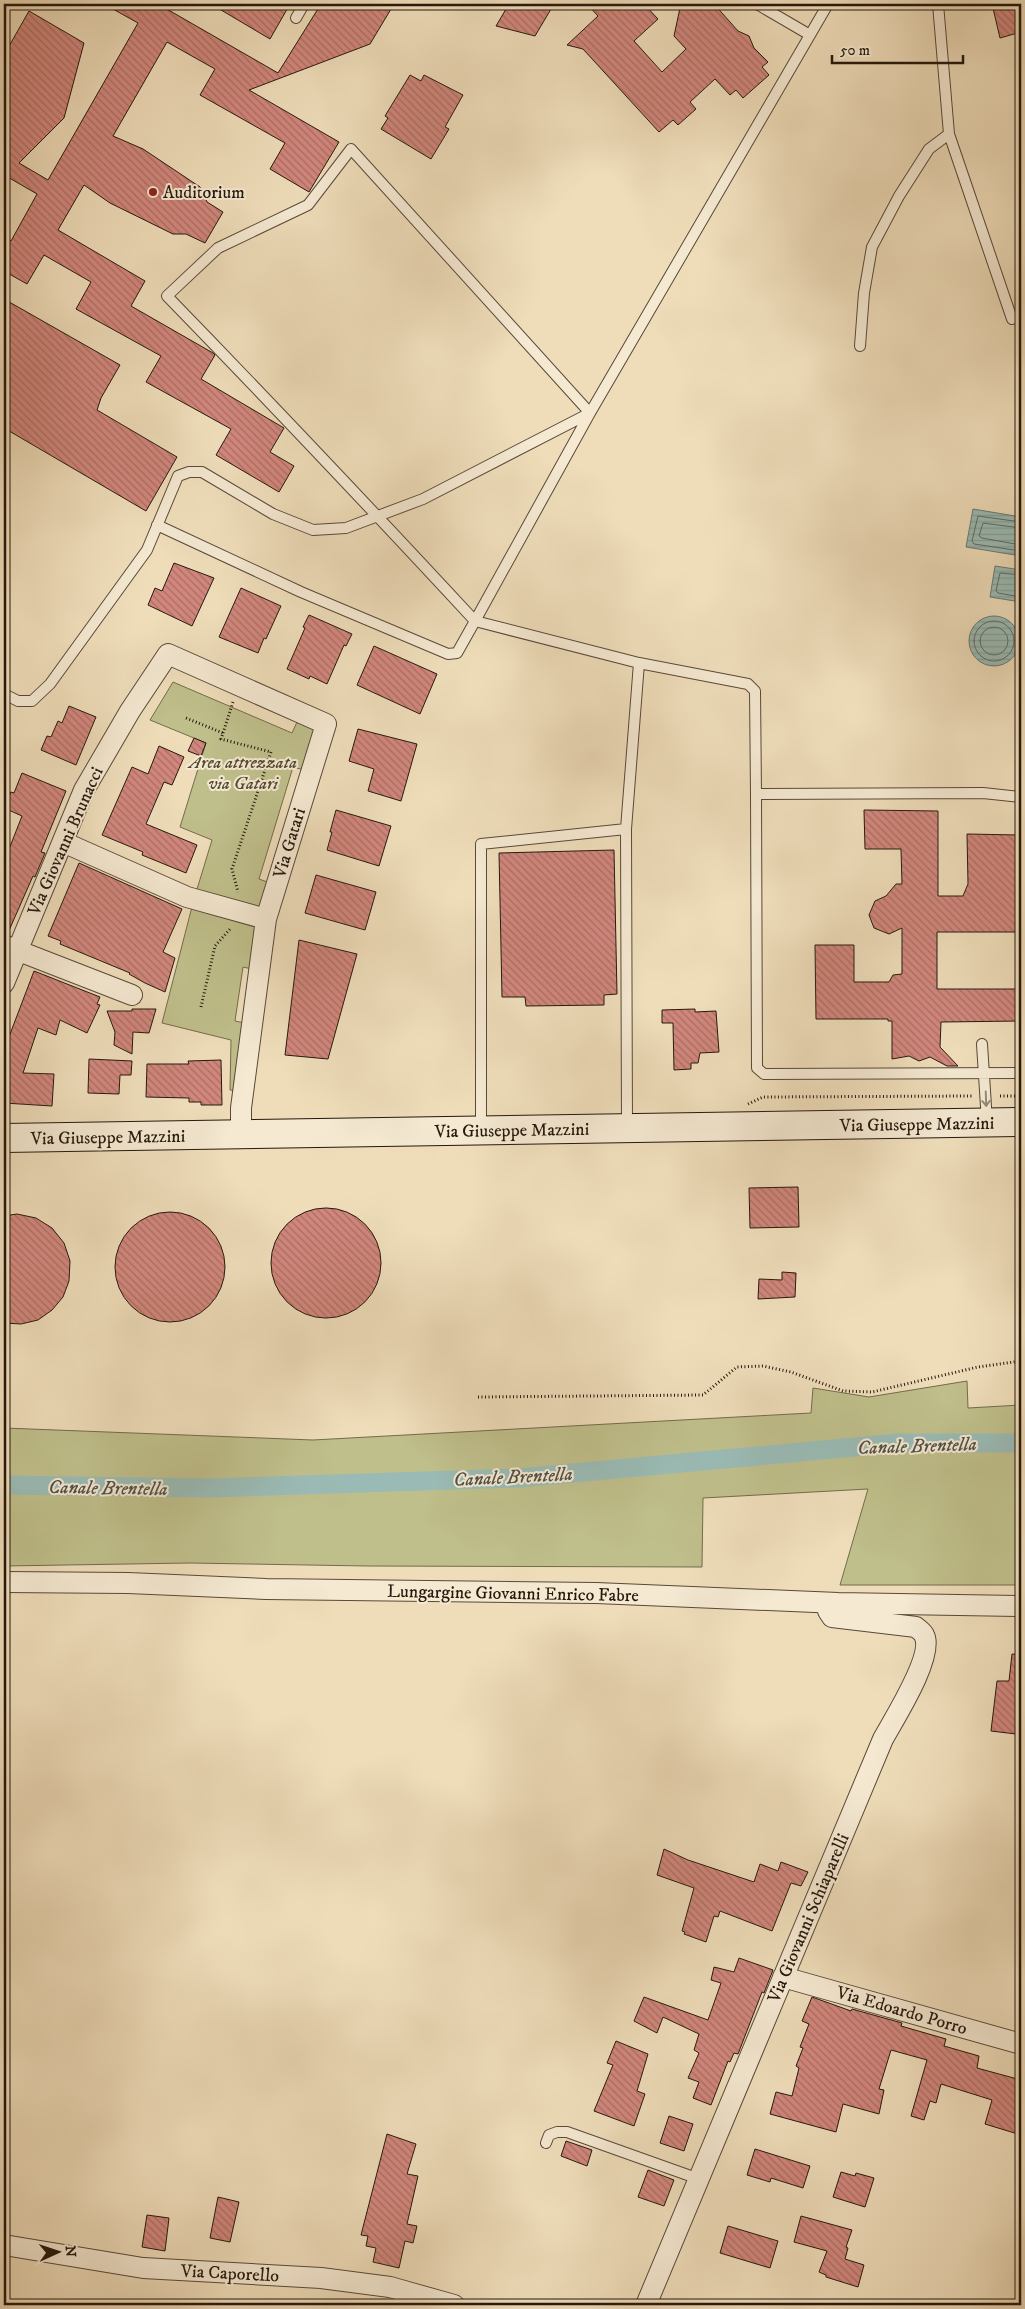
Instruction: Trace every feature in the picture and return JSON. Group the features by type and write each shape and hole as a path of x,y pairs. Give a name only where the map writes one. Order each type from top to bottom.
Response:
{"main road":[{"name":"Via Giuseppe Mazzini","path":"4,1138 1021,1122"}],"street":[{"name":"Via Gatari","path":"168,654 326,724 254,916 241,1108 242,1134"},
{"name":"Via Giovanni Brunacci","path":"4,983 10,948 62,842 84,790 130,711 168,654"},
{"path":"62,842 187,897 254,916"},
{"path":"10,948 132,996"},
{"name":"Lungargine Giovanni Enrico Fabre","path":"4,1582 128,1583 266,1589 596,1593 827,1602 1021,1606"},
{"name":"Via Giovanni Schiaparelli","path":"646,2305 883,1739 923,1665 926,1642 924,1634 916,1627 832,1617 828,1611 827,1602"},
{"name":"Via Edoardo Porro","path":"783,1977 1021,2044"},
{"name":"Via Caporello","path":"4,2245 143,2268 321,2278 390,2287 454,2305"}],"lane":[{"path":"296,18 304,4"},
{"path":"756,4 810,35"},
{"path":"157,524 301,592 448,654 457,653 590,413 828,4"},
{"path":"938,4 949,134 1012,319"},
{"path":"860,346 864,293 872,247 899,196 929,149 949,134"},
{"path":"590,413 351,149 308,205 218,248 167,296 378,516 475,621 639,663 748,684 755,692 756,1068 764,1074 1021,1073"},
{"path":"4,694 18,701 32,700 50,684 147,550 178,476 189,472 202,472 273,514 313,530 346,528 423,499 590,413"},
{"path":"627,1128 626,829 639,663"},
{"path":"756,794 983,793 1021,797"},
{"path":"481,1130 481,844 626,829"},
{"path":"982,1044 987,1124"},
{"path":"546,2143 549,2135 557,2132 567,2132 699,2179"}],"path":[{"path":"201,1007 215,946 254,916 232,869 271,752 221,739 239,686"},
{"path":"186,718 223,733"},
{"path":"740,1107 763,1097 977,1096"},
{"path":"1000,1096 1021,1096"},
{"path":"478,1397 703,1395 737,1367 763,1366 791,1372 842,1391 872,1392 978,1367 1021,1361"}],"green space":[{"name":"Area attrezzata via Gatari","path":"173,682 292,733 297,722 316,730 304,770 293,767 259,879 270,883 252,969 243,967 235,1021 245,1023 237,1091 230,1090 231,1040 162,1023 194,899 212,840 180,827 206,743 150,720"},
{"path":"967,1381 968,1408 1021,1405 1021,1585 840,1585 868,1489 703,1498 702,1567 367,1566 190,1563 4,1566 4,1428 313,1440 811,1413 813,1388 869,1397"}],"water":[{"path":"973,509 1021,517 1021,556 966,547"},
{"path":"995,566 1021,570 1021,602 990,597"},
{"path":"989,616 999,616 1012,623 1019,636 1019,646 1012,659 999,666 989,666 980,662 973,655 969,646 969,636 973,627 980,620"}],"building":[{"path":"104,4 158,4 278,73 321,4 394,4 370,44 249,90 339,142 309,192 270,169 285,143 200,95 215,69 167,42 113,136 143,149 200,187 207,202 223,212 205,243 186,234 173,234 110,203 84,185 58,230 145,281 131,306 213,353 215,355 201,379 284,428 270,452 294,466 279,492 216,455 231,429 146,382 161,356 76,309 91,282 44,255 27,284 4,271 4,237 11,241 37,194 6,176 4,178 4,55 29,11 84,43 64,118 19,163 48,180 138,23"},
{"path":"211,4 290,4 270,39"},
{"path":"509,4 554,4 535,36 496,26"},
{"path":"587,4 644,4 658,19 634,41 662,72 686,49 674,36 680,8 686,4 714,4 738,31 749,36 754,48 768,62 762,67 769,75 743,98 736,90 730,95 715,79 690,102 696,109 678,125 673,120 659,132 583,49 567,45 598,16"},
{"path":"992,4 1021,4 1021,32 1000,38"},
{"path":"410,75 421,81 424,75 463,95 445,127 449,129 431,159 381,129 388,118 385,116"},
{"path":"4,299 120,365 101,398 97,410 177,457 146,511 4,428"},
{"path":"174,563 214,578 192,626 148,605 155,588 162,591"},
{"path":"241,588 281,606 258,653 219,637"},
{"path":"309,615 352,634 346,646 344,645 327,684 310,676 309,679 287,669"},
{"path":"374,646 437,674 420,714 357,685"},
{"path":"69,706 96,717 76,765 41,750 47,736 51,737 58,721 62,723"},
{"path":"358,729 417,744 401,801 368,791 374,769 349,761"},
{"path":"194,738 206,743 201,756 188,751"},
{"path":"159,746 184,757 172,785 164,782 146,824 197,845 186,873 142,855 143,852 102,835 132,767 148,774"},
{"path":"22,773 66,791 41,852 45,853 7,935 4,934 4,862 22,816 4,808 11,792 14,793"},
{"path":"336,810 391,826 379,866 327,850"},
{"path":"864,810 938,811 938,896 963,896 968,884 967,834 1018,835 1021,932 937,932 937,989 1021,989 1021,1021 941,1022 940,1047 958,1066 947,1066 930,1057 919,1061 909,1056 892,1059 892,1021 888,1021 888,1019 816,1019 815,945 854,945 854,982 889,982 893,975 902,974 902,928 889,934 874,928 869,915 875,901 886,896 896,884 902,884 901,849 865,849"},
{"path":"614,850 617,994 604,995 604,1005 526,1006 525,997 502,997 499,853"},
{"path":"79,863 182,909 163,952 175,958 165,992 145,983 130,973 60,944 61,941 48,936"},
{"path":"316,875 376,892 365,930 305,913"},
{"path":"299,940 357,954 328,1059 285,1055"},
{"path":"34,971 100,997 97,1004 100,1005 87,1033 60,1020 56,1035 38,1028 23,1073 54,1074 52,1106 4,1103 4,1050"},
{"path":"132,1009 156,1009 149,1033 133,1032 132,1054 114,1045 115,1032 107,1011 132,1011"},
{"path":"695,1009 695,1012 716,1011 719,1052 700,1053 698,1063 691,1063 691,1069 674,1070 673,1023 662,1023 662,1010"},
{"path":"89,1059 132,1061 131,1075 120,1075 119,1094 88,1093"},
{"path":"221,1060 222,1105 201,1105 201,1102 189,1102 189,1098 146,1097 147,1064 189,1064 188,1061"},
{"path":"798,1187 799,1227 750,1228 749,1188"},
{"path":"326,1208 347,1212 365,1224 377,1242 381,1263 377,1284 365,1302 347,1314 326,1318 305,1314 287,1302 275,1284 271,1263 275,1242 287,1224 305,1212"},
{"path":"170,1212 191,1216 209,1228 221,1246 225,1267 221,1288 209,1306 191,1318 170,1322 149,1318 131,1306 119,1288 115,1267 119,1246 131,1228 149,1216"},
{"path":"17,1214 36,1218 52,1228 64,1243 70,1261 69,1281 63,1297 52,1310 38,1320 21,1324 4,1323 4,1216"},
{"path":"782,1272 796,1273 795,1297 758,1299 759,1279 782,1280"},
{"path":"1012,1654 1021,1655 1021,1724 1017,1723 1016,1734 991,1731 997,1681 1009,1681"},
{"path":"664,1849 688,1860 754,1882 760,1864 778,1871 781,1862 808,1872 801,1886 791,1883 772,1931 720,1911 718,1917 714,1916 706,1942 684,1934 685,1932 682,1931 694,1888 657,1875"},
{"path":"739,1958 773,1970 764,1993 762,1992 738,2054 734,2053 730,2062 728,2061 711,2105 693,2098 699,2082 688,2078 699,2053 694,2050 699,2034 663,2017 657,2033 634,2021 644,1997 708,2020 721,1983 711,1980 714,1967 734,1972"},
{"path":"812,1997 851,2011 852,2009 902,2023 901,2026 946,2039 944,2046 979,2056 977,2068 1021,2080 1021,2135 985,2124 992,2100 941,2084 936,2103 930,2101 924,2120 911,2116 927,2060 891,2050 879,2089 884,2090 879,2114 843,2104 836,2132 770,2114 776,2092 792,2096 799,2068 796,2066 803,2048 800,2047 809,2024 802,2021"},
{"path":"616,2041 648,2054 637,2091 645,2094 634,2126 594,2111 613,2065 607,2063"},
{"path":"669,2116 693,2124 684,2151 660,2143"},
{"path":"387,2134 416,2144 407,2174 418,2176 407,2224 417,2226 413,2243 405,2241 399,2268 373,2262 376,2248 366,2246 368,2236 361,2235"},
{"path":"566,2141 592,2150 587,2166 561,2156"},
{"path":"755,2149 810,2166 803,2188 771,2178 770,2182 747,2175"},
{"path":"648,2170 674,2180 664,2206 638,2197"},
{"path":"841,2172 855,2176 856,2173 874,2178 865,2207 833,2197"},
{"path":"218,2197 239,2202 230,2242 210,2238"},
{"path":"147,2215 169,2218 165,2251 142,2247"},
{"path":"801,2216 852,2230 846,2247 848,2248 845,2259 864,2265 858,2287 826,2277 826,2275 819,2272 827,2251 794,2242"},
{"path":"728,2226 778,2241 770,2268 720,2253"}],"waterway":[{"name":"Canale Brentella","path":"4,1485 211,1488 519,1478 898,1443 1021,1443"}],"place":[{"name":"Auditorium","path":"153,192"}]}
